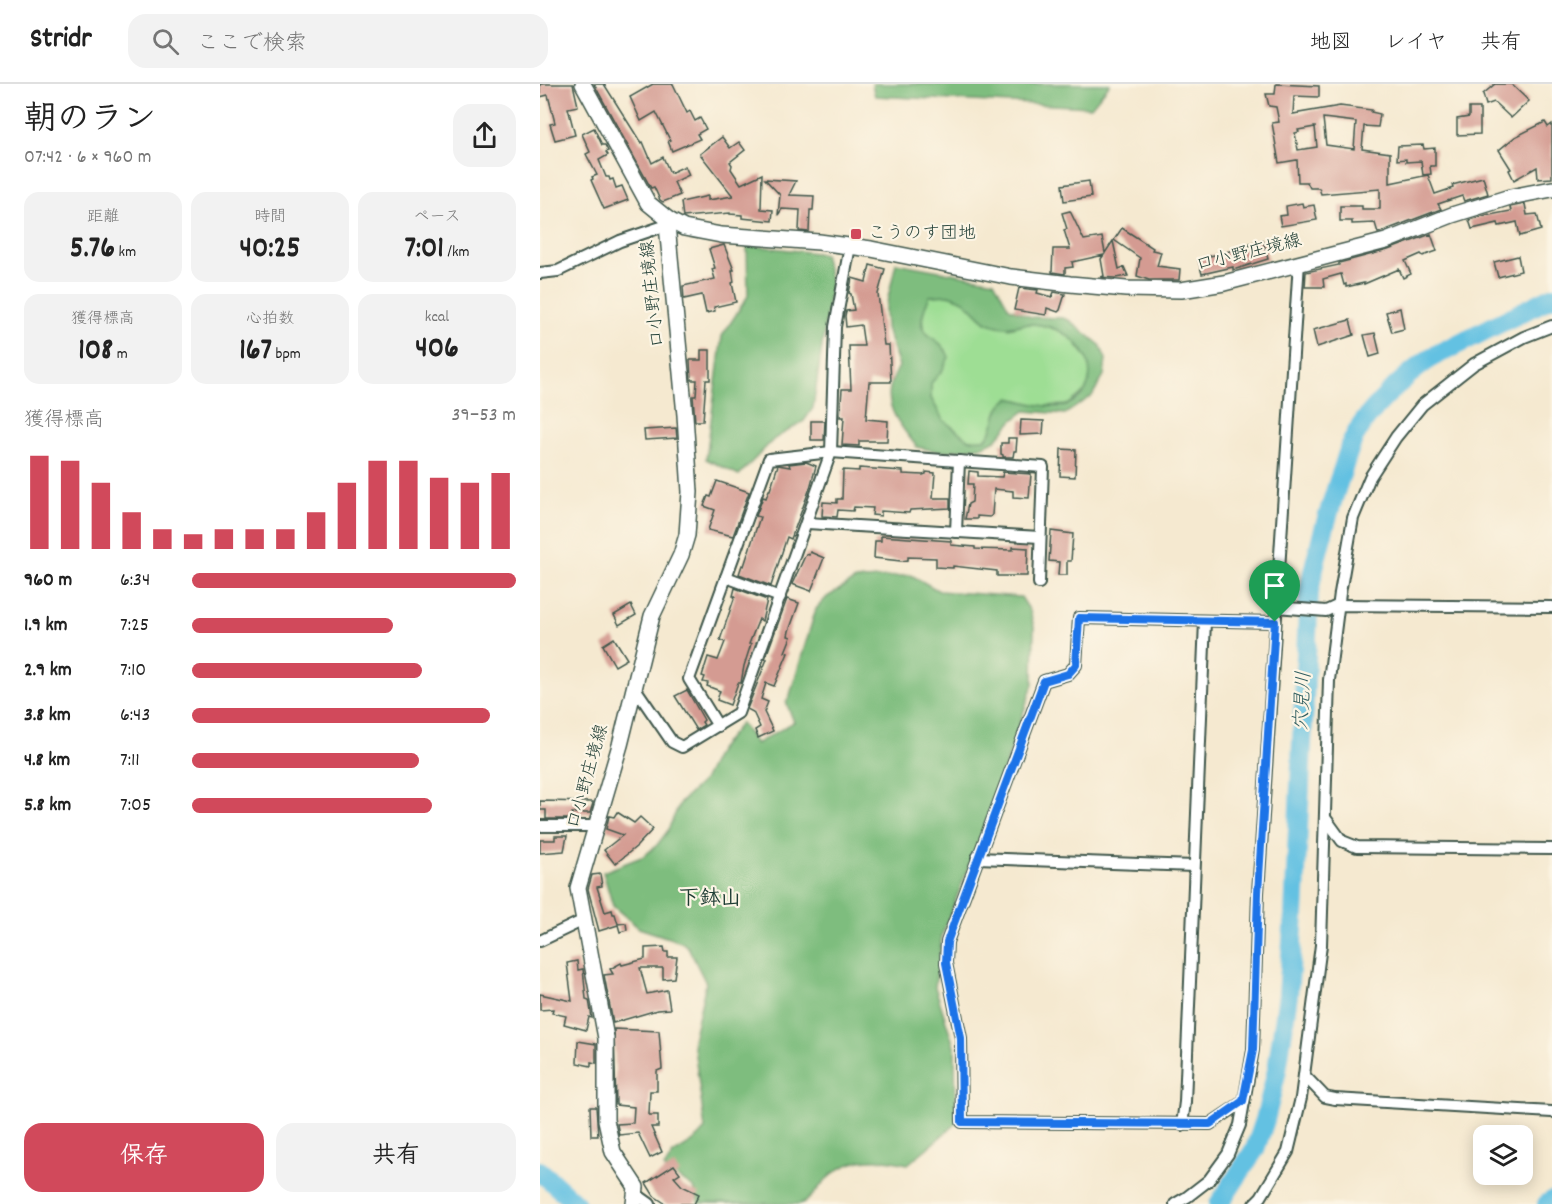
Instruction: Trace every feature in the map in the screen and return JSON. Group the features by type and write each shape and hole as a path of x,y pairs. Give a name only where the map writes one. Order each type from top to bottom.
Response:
{"main road":[{"path":"583,84 644,197 668,222"},
{"name":"口小野庄境線","path":"639,1201 632,1179 613,1152 606,1120 606,1038 578,888 635,688 651,616 681,555 688,524 690,492 685,415 668,222 684,228 721,235 850,246 1011,277 1126,289 1182,290 1224,284 1299,262 1386,241 1510,197 1552,189"}],"street":[{"path":"540,273 558,270 668,222"},
{"path":"635,688 672,742 682,747 738,713 831,452 835,327 850,246"},
{"path":"1175,1204 1209,1179 1228,1154 1240,1125 1253,1050 1258,893 1299,262"},
{"path":"1254,1204 1261,1197 1287,1152 1297,1119 1304,1075 1321,945 1329,680 1353,518 1370,477 1396,437 1422,405 1474,364 1524,337 1552,326"},
{"path":"718,726 689,679 769,459 831,452 1042,467 1039,583"},
{"path":"956,532 959,461"},
{"path":"807,522 1040,537"},
{"path":"726,577 780,597"},
{"path":"1276,607 1326,611 1339,605 1552,608"},
{"path":"1243,1101 1210,1124 962,1122 961,1038 946,963 947,942 1044,681 1068,674 1076,665 1079,618 1275,622"},
{"path":"1182,1125 1185,1102 1205,621"},
{"path":"1326,819 1342,842 1357,847 1552,849"},
{"path":"540,826 596,826"},
{"path":"977,858 1194,866"},
{"path":"540,940 584,921"},
{"path":"1304,1075 1325,1097 1335,1099 1552,1112"}],"green space":[{"path":"872,84 1110,84 1091,107 875,96"},
{"path":"747,245 824,254 831,284 813,408 804,421 774,439 739,475 706,459 722,336 748,296"},
{"path":"896,263 994,281 1009,308 1031,317 1063,318 1100,345 1106,359 1104,375 1092,396 1065,414 1025,411 1012,421 996,440 981,447 941,452 917,447 897,420 890,404 891,385 899,366 886,328 885,311","holes":["949,295 965,302 982,319 994,325 1006,327 1038,325 1057,330 1068,336 1080,347 1089,364 1089,382 1085,391 1069,404 1056,407 1010,398 1000,407 986,439 969,440 943,420 931,398 931,383 942,371 949,357 944,348 923,329 922,322 930,296"]},
{"path":"949,295 964,300 986,322 1009,328 1024,324 1039,324 1060,331 1073,340 1087,358 1091,373 1087,389 1068,405 1042,406 1010,398 998,410 991,433 985,439 969,440 943,420 931,398 931,383 942,371 946,350 927,332 922,321 923,314 929,296"},
{"path":"911,575 939,591 1021,597 1030,611 1034,627 1033,684 989,814 942,935 935,987 955,1049 956,1124 908,1164 873,1160 851,1163 841,1168 803,1203 699,1203 694,1188 664,1168 673,1154 694,1141 705,1129 693,1040 706,983 688,947 681,942 639,928 613,906 603,872 644,856 657,845 667,832 680,803 703,781 718,751 741,723 756,744 794,722 786,702 816,609 827,597 855,580"}],"building":[{"path":"540,84 573,84 578,106 568,108 575,135 555,140 550,124 555,123 548,95 540,97"},
{"path":"594,84 604,84 641,143 643,142 652,163 663,157 670,173 685,166 689,175 674,182 680,195 663,202 660,200 654,187 651,188"},
{"path":"653,84 673,84 687,113 690,111 695,121 700,118 706,129 697,134 700,139 672,151 668,141 670,140 656,112 641,121 630,97"},
{"path":"1276,84 1319,86 1319,97 1294,96 1293,114 1340,106 1372,110 1371,112 1380,114 1378,127 1364,126 1362,149 1390,153 1390,183 1428,175 1435,194 1453,188 1452,185 1483,177 1488,194 1464,201 1462,196 1438,204 1441,209 1378,233 1375,223 1352,224 1352,221 1340,221 1340,206 1380,209 1380,189 1321,194 1319,188 1310,188 1307,182 1298,182 1297,160 1279,163 1272,123 1279,122 1276,107 1269,106 1266,94 1275,94","holes":["1323,118 1356,122 1354,149 1326,145","1315,127 1317,147 1298,150 1295,133 1299,132 1298,130"]},
{"path":"1495,84 1511,84 1529,101 1511,118 1494,102 1486,105 1483,94"},
{"path":"1469,108 1480,108 1480,134 1457,135 1457,119 1469,117"},
{"path":"1545,122 1548,127 1552,124 1552,178 1538,179 1537,167 1514,180 1509,170 1511,169 1499,150 1515,137"},
{"path":"594,128 602,145 605,145 608,151 606,152 608,155 599,160 606,177 613,179 616,188 622,186 628,200 604,209 591,180 597,175 586,154 590,152 582,134"},
{"path":"722,137 730,148 739,142 745,150 730,162 731,169 741,184 762,174 761,209 773,210 772,221 742,218 742,215 730,213 683,217 681,202 708,196 708,200 733,196 700,154"},
{"path":"1423,145 1424,149 1435,148 1435,166 1430,166 1431,174 1423,175 1421,161 1397,160 1398,146"},
{"path":"765,179 796,181 789,195 814,196 813,210 810,210 809,232 799,231 800,210 782,209 778,215 780,195"},
{"path":"1089,181 1091,197 1064,201 1062,185"},
{"path":"1302,203 1303,207 1314,205 1317,220 1281,226 1279,216 1287,215 1286,206"},
{"path":"1525,204 1527,215 1537,214 1541,230 1520,236 1517,222 1499,226 1498,223 1472,229 1469,220 1511,211 1510,207"},
{"path":"1070,211 1084,240 1102,237 1105,253 1113,241 1119,269 1124,267 1128,276 1101,277 1104,276 1101,259 1104,255 1072,262 1073,267 1065,268 1065,274 1052,272 1053,249 1070,249 1062,213"},
{"path":"1122,228 1153,248 1152,250 1161,252 1157,266 1180,269 1179,280 1149,280 1137,276 1140,258 1114,240"},
{"path":"1431,234 1437,251 1423,256 1421,254 1405,261 1411,274 1403,278 1399,269 1364,284 1346,287 1341,274 1323,279 1324,287 1305,287 1306,272 1339,265 1339,263 1388,250"},
{"path":"1263,240 1268,259 1233,270 1233,267 1202,274 1198,259 1250,246 1250,243"},
{"path":"724,245 734,270 732,270 734,282 732,283 736,302 714,307 715,311 706,313 702,295 684,299 683,286 715,279 712,269 715,268 709,249"},
{"path":"1518,256 1521,271 1498,277 1494,262"},
{"path":"870,265 885,269 878,294 884,345 889,345 891,382 869,382 866,419 888,421 887,441 859,441 859,446 842,445 844,417 840,417 842,389 851,389 849,346 864,346 861,325 846,327 845,316 846,311 854,310 849,293 852,278 866,282"},
{"path":"1019,288 1038,290 1037,293 1052,297 1054,292 1065,294 1060,310 1058,312 1047,308 1046,315 1014,310"},
{"path":"1400,308 1404,329 1392,332 1386,312"},
{"path":"1350,320 1354,335 1317,347 1313,330"},
{"path":"1375,333 1380,354 1370,357 1364,335"},
{"path":"701,350 710,350 710,380 706,380 703,421 695,421 693,396 696,396 697,380 691,380 690,360 701,360"},
{"path":"1021,420 1044,421 1043,434 1020,435"},
{"path":"811,421 825,421 824,440 811,440"},
{"path":"676,428 677,438 645,440 644,430"},
{"path":"1008,438 1017,438 1016,451 1013,457 1003,457 1001,443 1008,443"},
{"path":"1061,449 1076,450 1075,477 1060,476"},
{"path":"806,462 816,466 810,488 791,539 787,537 771,586 739,574 742,565 744,566 760,517 756,516 763,497 766,498 770,490 778,465 790,467 789,464"},
{"path":"859,468 903,471 903,474 935,473 933,498 950,498 950,508 910,510 909,513 881,511 881,516 872,515 873,508 854,507 853,511 838,510 837,517 822,516 823,502 837,503 837,499 842,499 843,470 859,471"},
{"path":"969,471 978,472 978,476 1002,477 1003,472 1031,474 1029,498 1013,497 1013,491 994,489 992,515 965,519 968,504 972,502 973,484 968,484"},
{"path":"717,481 749,492 733,536 708,530 715,510 704,506 708,496 711,497"},
{"path":"1051,531 1073,534 1071,561 1067,561 1067,575 1058,575 1059,562 1049,561"},
{"path":"881,536 951,541 951,545 975,547 975,549 1028,548 1027,576 997,576 997,571 953,566 953,568 936,567 936,558 908,557 908,560 901,561 874,558 875,541 881,541"},
{"path":"810,552 824,558 811,591 792,584 806,554 809,555"},
{"path":"735,588 767,600 762,621 759,619 749,644 751,644 741,683 738,683 730,705 717,700 720,691 707,686 708,683 703,682 705,677 702,676 708,657 718,660 725,642 720,640 735,596 733,596"},
{"path":"787,599 799,603 789,631 788,636 791,637 785,652 788,653 774,686 766,683 761,699 768,702 764,712 773,731 758,738 755,730 760,727 753,712 747,709"},
{"path":"631,605 636,615 619,625 614,615"},
{"path":"614,638 627,659 615,666 603,645"},
{"path":"687,690 704,720 702,722 704,725 696,730 675,696"},
{"path":"540,801 593,803 590,813 572,813 572,819 546,819 546,810 540,810"},
{"path":"617,812 634,823 640,817 653,829 615,864 604,850 623,835 606,829 609,816 614,817"},
{"path":"555,836 567,836 564,851 540,853 540,840 555,840"},
{"path":"600,874 602,886 597,887 605,912 612,910 618,924 626,923 627,930 620,932 618,925 599,931 588,889 592,875"},
{"path":"664,947 665,952 668,952 668,957 677,957 674,978 663,979 663,968 640,968 647,994 667,990 670,1009 657,1010 613,1023 604,975 613,974 610,969 621,963 622,965 645,959 645,948"},
{"path":"577,961 578,970 583,969 586,999 589,1000 592,1018 589,1017 586,1030 564,1024 566,1016 552,1013 553,1009 540,1010 540,994 572,1001 567,963"},
{"path":"614,1029 659,1031 662,1069 657,1071 657,1091 650,1091 649,1115 658,1115 658,1127 651,1127 662,1152 650,1158 638,1133 619,1135 617,1124 633,1123 634,1107 616,1105"},
{"path":"578,1041 596,1044 596,1063 591,1062 591,1066 577,1063"},
{"path":"590,1107 596,1107 598,1136 591,1136"},
{"path":"674,1165 680,1173 674,1177 682,1186 699,1194 694,1204 666,1204 654,1196 646,1183"}],"waterway":[{"name":"穴見川","path":"1219,1204 1255,1149 1265,1120 1277,1070 1288,995 1294,915 1309,592 1322,535 1349,450 1359,429 1376,406 1432,357 1552,297"},
{"name":"穴見川","path":"540,1171 576,1204"},
{"path":"1547,1204 1552,1201"}],"place":[{"name":"こうのす団地","path":"856,234"}],"district":[{"name":"下鉢山","path":"710,900"}],"route":[{"path":"1079,618 1275,622 1258,893 1253,1050 1243,1101 1210,1124 962,1122 961,1038 946,963 947,942 1044,681 1068,674 1076,665 1079,618"}]}
